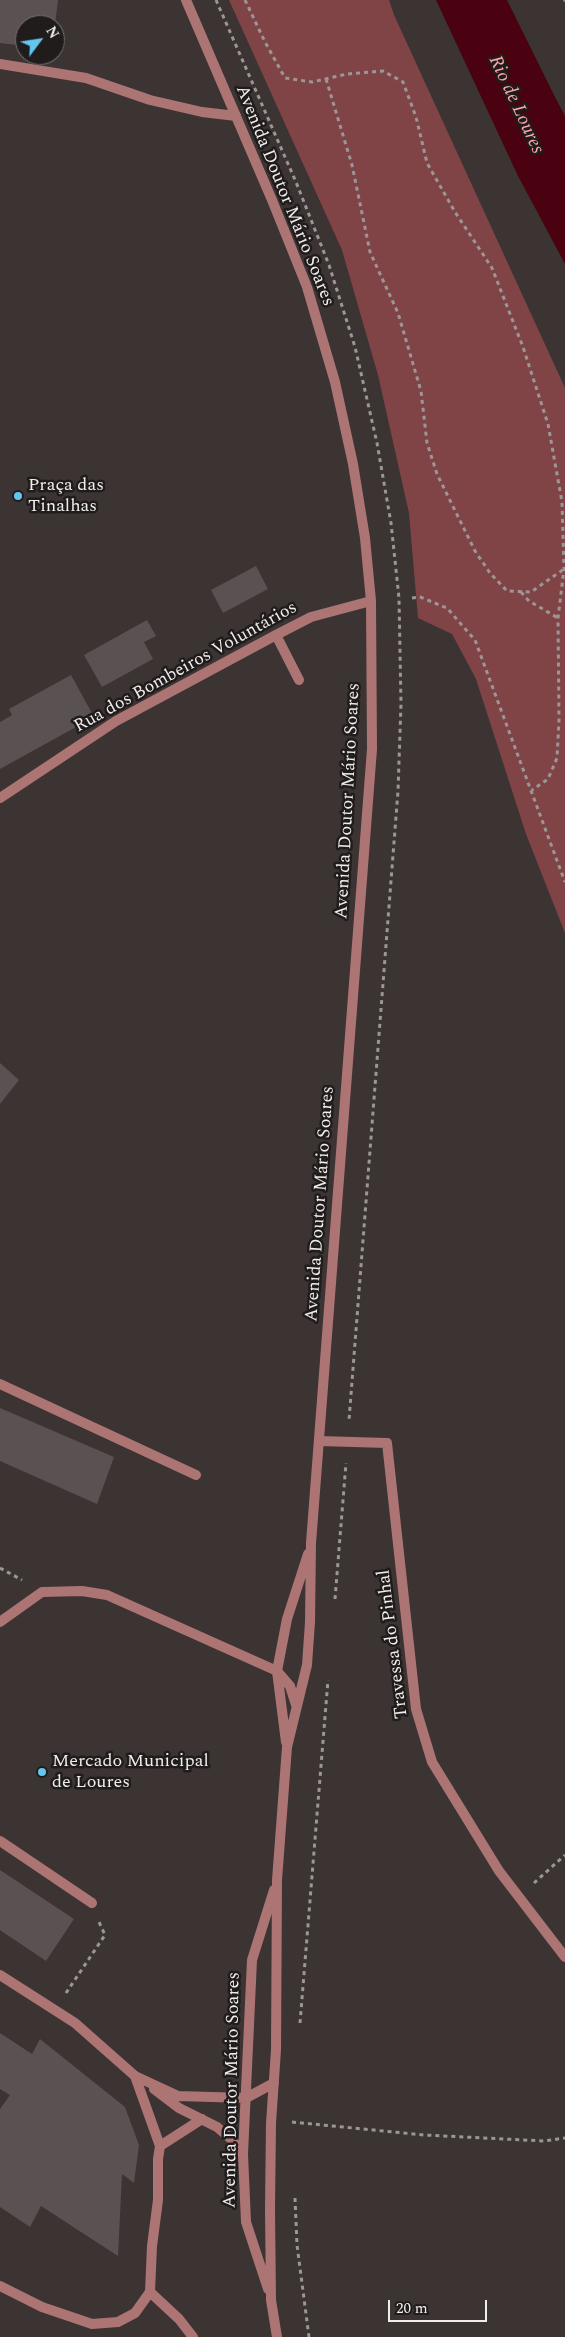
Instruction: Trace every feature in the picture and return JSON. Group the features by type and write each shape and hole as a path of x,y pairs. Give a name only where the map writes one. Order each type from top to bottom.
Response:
{"street":[{"name":"Avenida Doutor Mário Soares","path":"186,0 307,287 335,382 359,501 371,601 372,749 311,1543 310,1622 307,1665 287,1747 277,1880 274,2083 271,2123 271,2300"},
{"path":"0,64 86,78 150,100 202,112 236,116"},
{"name":"Rua dos Bombeiros Voluntários","path":"0,798 116,722 276,635 311,617 371,601"},
{"path":"276,635 298,680"},
{"path":"0,1384 196,1475"},
{"name":"Travessa do Pinhal","path":"319,1441 387,1443 416,1709 432,1762 499,1871 565,1957"},
{"name":"Avenida Doutor Mário Soares","path":"287,1747 277,1671 287,1619 311,1543"},
{"path":"0,1622 42,1592 82,1591 107,1596 277,1671 290,1686 296,1706"},
{"path":"0,1841 92,1903"},
{"name":"Avenida Doutor Mário Soares","path":"277,1880 252,1960 243,2154 246,2222 271,2300 277,2337"},
{"path":"0,1975 75,2023 135,2076 179,2108 217,2127 231,2139 243,2154"},
{"path":"135,2076 178,2096 246,2098 274,2083"},
{"path":"0,2286 42,2307 92,2324 118,2322 135,2313 150,2292 152,2246 158,2200 158,2159 160,2146 135,2076"},
{"path":"160,2146 202,2120"},
{"path":"150,2292 179,2319 193,2337"}],"path":[{"path":"246,0 265,42 285,78 312,82 347,74 383,71 403,82 416,117 427,163 455,212 492,268 523,347 548,424 562,502 564,569 558,618 559,711 557,758 548,779 532,790"},
{"path":"326,79 352,165 370,252 398,313 421,391 427,443 437,474 475,551 490,573 507,591 531,592 564,569"},
{"path":"521,592 529,601 558,618"},
{"path":"412,598 420,597 447,608 474,640 565,882"},
{"path":"519,1896 565,1855"},
{"path":"54,2010 105,1935"},
{"path":"271,2123 292,2122 424,2135 544,2141 565,2138"}],"shaded area":[{"path":"229,0 389,0 394,15 565,388 565,933 526,834 476,679 452,634 418,618 409,513 378,375 342,250"}],"water":[{"name":"Rio de Loures","path":"436,0 507,0 565,116 565,264 518,176"}],"building":[{"path":"0,0 58,0 56,15 15,15 15,45 0,43"},
{"path":"256,566 268,589 223,613 211,590"},
{"path":"147,620 156,636 144,642 153,659 102,687 84,655"},
{"path":"71,675 94,717 0,769 0,722 12,715 9,709"},
{"path":"0,1063 19,1080 0,1104"},
{"path":"0,1408 114,1457 97,1504 0,1461"},
{"path":"0,1870 74,1919 46,1961 0,1930"},
{"path":"0,2033 32,2054 40,2039 125,2107 139,2145 134,2183 122,2174 118,2256 41,2206 30,2227 0,2207 0,2109 10,2095 0,2089"}],"place":[{"name":"Praça das Tinalhas","path":"18,496"},
{"name":"Mercado Municipal de Loures","path":"42,1772"}]}
